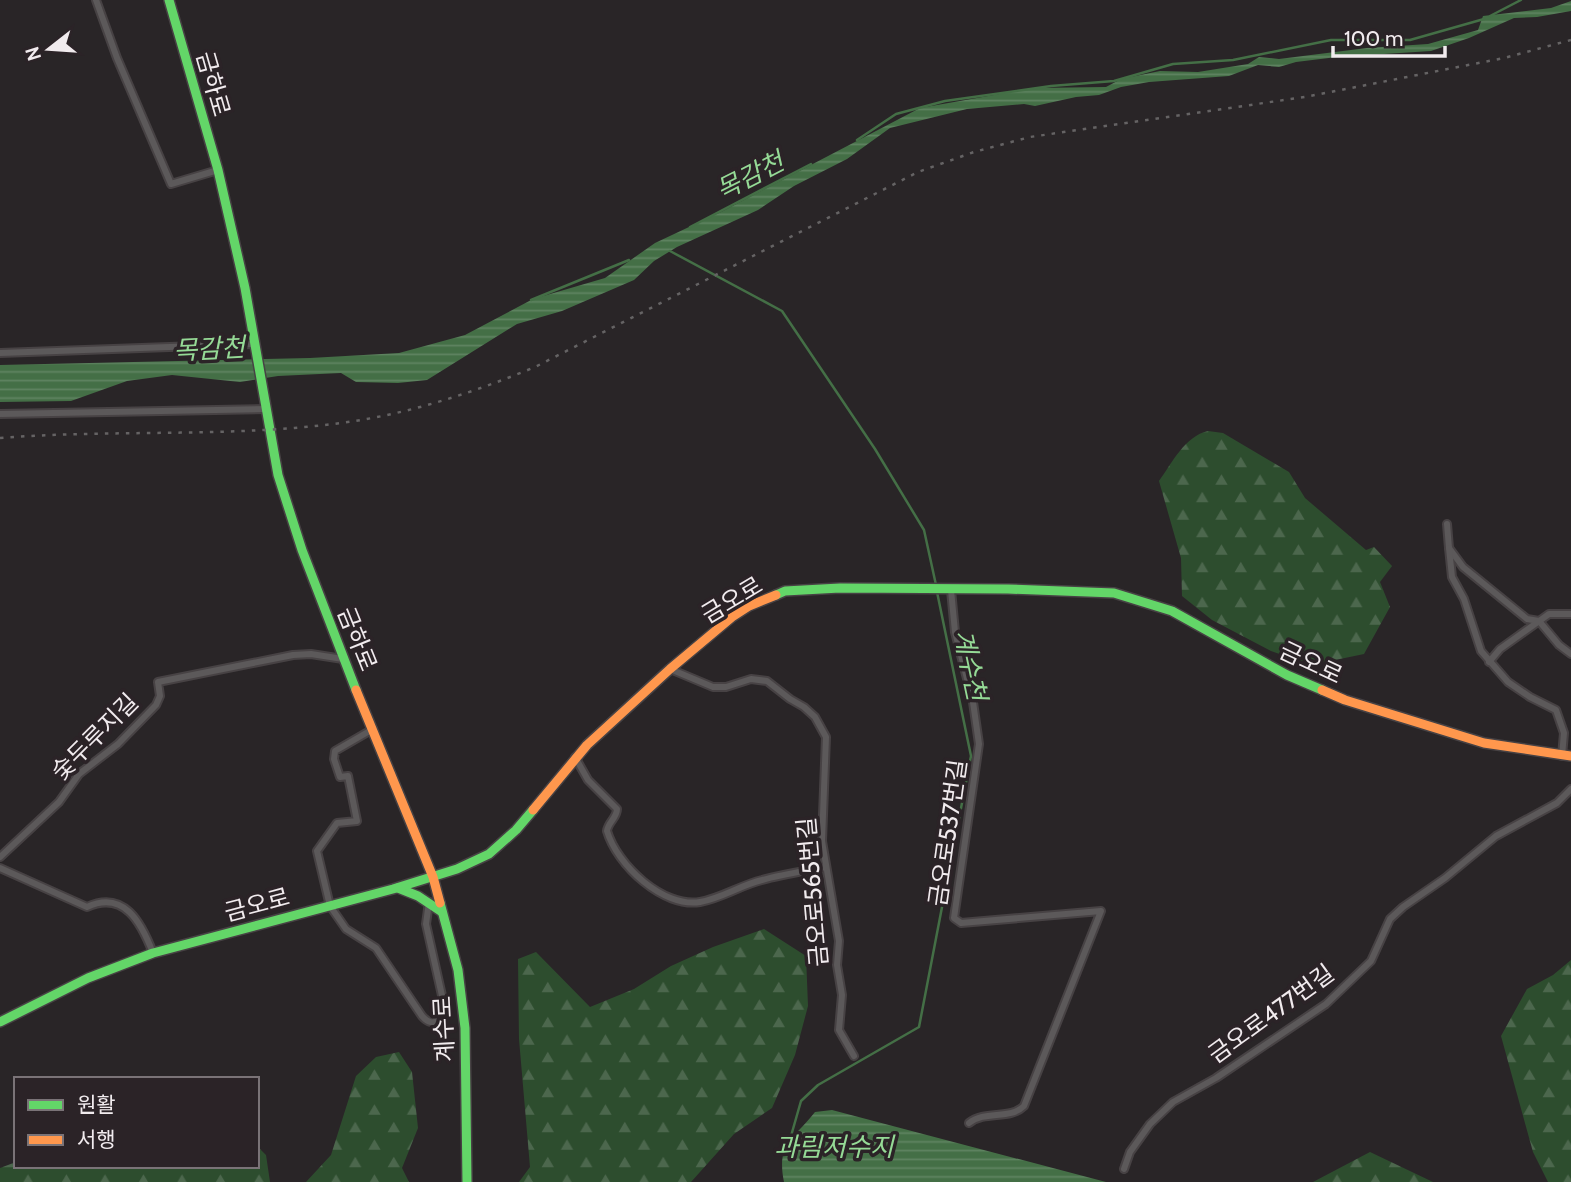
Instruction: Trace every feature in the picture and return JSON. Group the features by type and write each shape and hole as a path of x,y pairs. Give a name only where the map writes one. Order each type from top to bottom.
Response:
{"main road":[{"name":"금하로","path":"169,0 218,170 245,288 278,475 302,550 343,659 433,877"},
{"name":"금오로","path":"0,1022 88,978 153,953 398,888 475,862 503,843 575,757 670,669 732,617 749,606 785,591 816,588 1098,592 1140,600 1188,619 1287,675 1326,693 1464,738 1566,756"},
{"name":"계수로","path":"433,877 458,970 464,1010 467,1182"},
{"path":"398,888 429,902 444,914"}],"street":[{"path":"96,0 114,51 172,184 218,170"},
{"path":"0,353 254,344"},
{"path":"0,414 267,409"},
{"path":"1447,524 1451,577 1464,599 1476,642 1489,662 1517,689 1556,710 1564,733 1566,756"},
{"path":"1449,548 1474,577 1527,619 1539,621 1559,645 1571,654"},
{"name":"금오로537번길","path":"948,590 979,744 954,918 961,923 1101,911 1024,1106 1018,1112 979,1116 969,1123"},
{"path":"1489,662 1500,649 1549,614 1571,614"},
{"name":"숯두루지길","path":"0,857 59,802 79,774 118,744 156,705 160,696 158,682 293,655 311,654 343,659"},
{"name":"금오로565번길","path":"670,669 713,687 726,687 751,679 766,681 815,717 826,737 822,826 839,941 837,965 842,995 839,1030 854,1056"},
{"path":"373,729 335,751 334,759 340,777 348,776 357,821 337,823 317,851 330,906 346,929 376,948 422,1016 427,1021 436,1023 442,1020 445,1009 426,923 429,902"},
{"path":"575,757 588,780 617,809 617,815 608,825 607,831 628,866 650,886 666,895 687,902 698,902 724,895 762,879 826,867"},
{"name":"금오로477번길","path":"1124,1169 1130,1152 1150,1124 1173,1101 1216,1078 1326,1004 1371,961 1390,919 1403,907 1445,878 1496,836 1557,803 1571,789"},
{"path":"0,868 87,907 106,901 125,907 149,941 153,953"},
{"path":"468,1167 472,1182"}],"green space":[{"path":"1208,431 1223,433 1289,472 1305,498 1366,550 1374,547 1392,566 1380,582 1390,607 1364,654 1311,665 1271,651 1212,620 1182,596 1181,558 1159,481 1186,444 1192,438"},
{"path":"764,929 806,956 808,1006 795,1055 772,1108 734,1134 691,1182 519,1182 530,1167 519,1039 518,959 536,952 590,1007 634,989 671,966 713,947"},
{"path":"1571,960 1571,1182 1548,1182 1533,1152 1501,1036 1527,989 1553,975"},
{"path":"399,1052 412,1072 418,1128 402,1168 409,1182 306,1182 331,1155 356,1076 376,1057"},
{"path":"259,1148 266,1155 270,1182 0,1182 0,1168 14,1163 14,1168 259,1168"},
{"path":"1370,1152 1433,1182 1313,1182"}],"water":[{"name":"목감천","path":"1571,1 1571,11 1514,18 1431,51 1337,57 1279,67 1258,65 1229,76 1149,82 1121,87 1099,95 1035,106 1024,104 967,109 890,128 847,159 794,186 758,210 677,247 654,261 634,280 562,311 517,324 427,380 398,383 356,382 341,373 278,376 240,382 172,375 127,381 71,401 0,402 0,365 310,358 399,353 465,335 533,299 605,278 655,243 723,211 920,108 1034,88 1106,87 1121,79 1160,71 1198,72 1248,64 1259,57 1279,59 1367,48 1428,44 1478,30 1483,16 1551,8"},
{"name":"과림저수지","path":"832,1110 1106,1182 784,1182 783,1158 789,1142 815,1112"}],"waterway":[{"name":"목감천","path":"1490,16 1521,0"},
{"name":"목감천","path":"857,140 896,114 945,101 1051,86 1114,81 1173,64 1233,60 1331,40 1410,40 1484,19"},
{"name":"목감천","path":"690,227 811,164"},
{"name":"계수천","path":"670,251 782,311 875,449 924,530 936,585"},
{"name":"목감천","path":"531,300 629,260"},
{"name":"계수천","path":"791,1136 801,1101 818,1085 919,1027 971,756 937,592"}],"railway":[{"path":"0,438 299,428 366,419 416,408 464,394 535,367 918,172 974,152 1030,137 1305,97 1504,58 1571,40"}],"traffic: fast":[{"path":"169,0 218,170 245,288 278,475 302,550 356,690"},
{"path":"776,595 785,591 840,588 1114,593 1172,611 1287,675 1322,690"},
{"path":"0,1022 88,978 153,953 393,889 457,869 489,854 516,830 533,810"},
{"path":"398,888 418,896 442,912"},
{"path":"440,903 458,970 465,1028 467,1182"}],"traffic: slow":[{"path":"533,810 587,745 670,669 732,617 749,606 776,595"},
{"path":"356,690 433,877 440,903"},
{"path":"1322,690 1345,700 1484,743 1571,756"}]}
